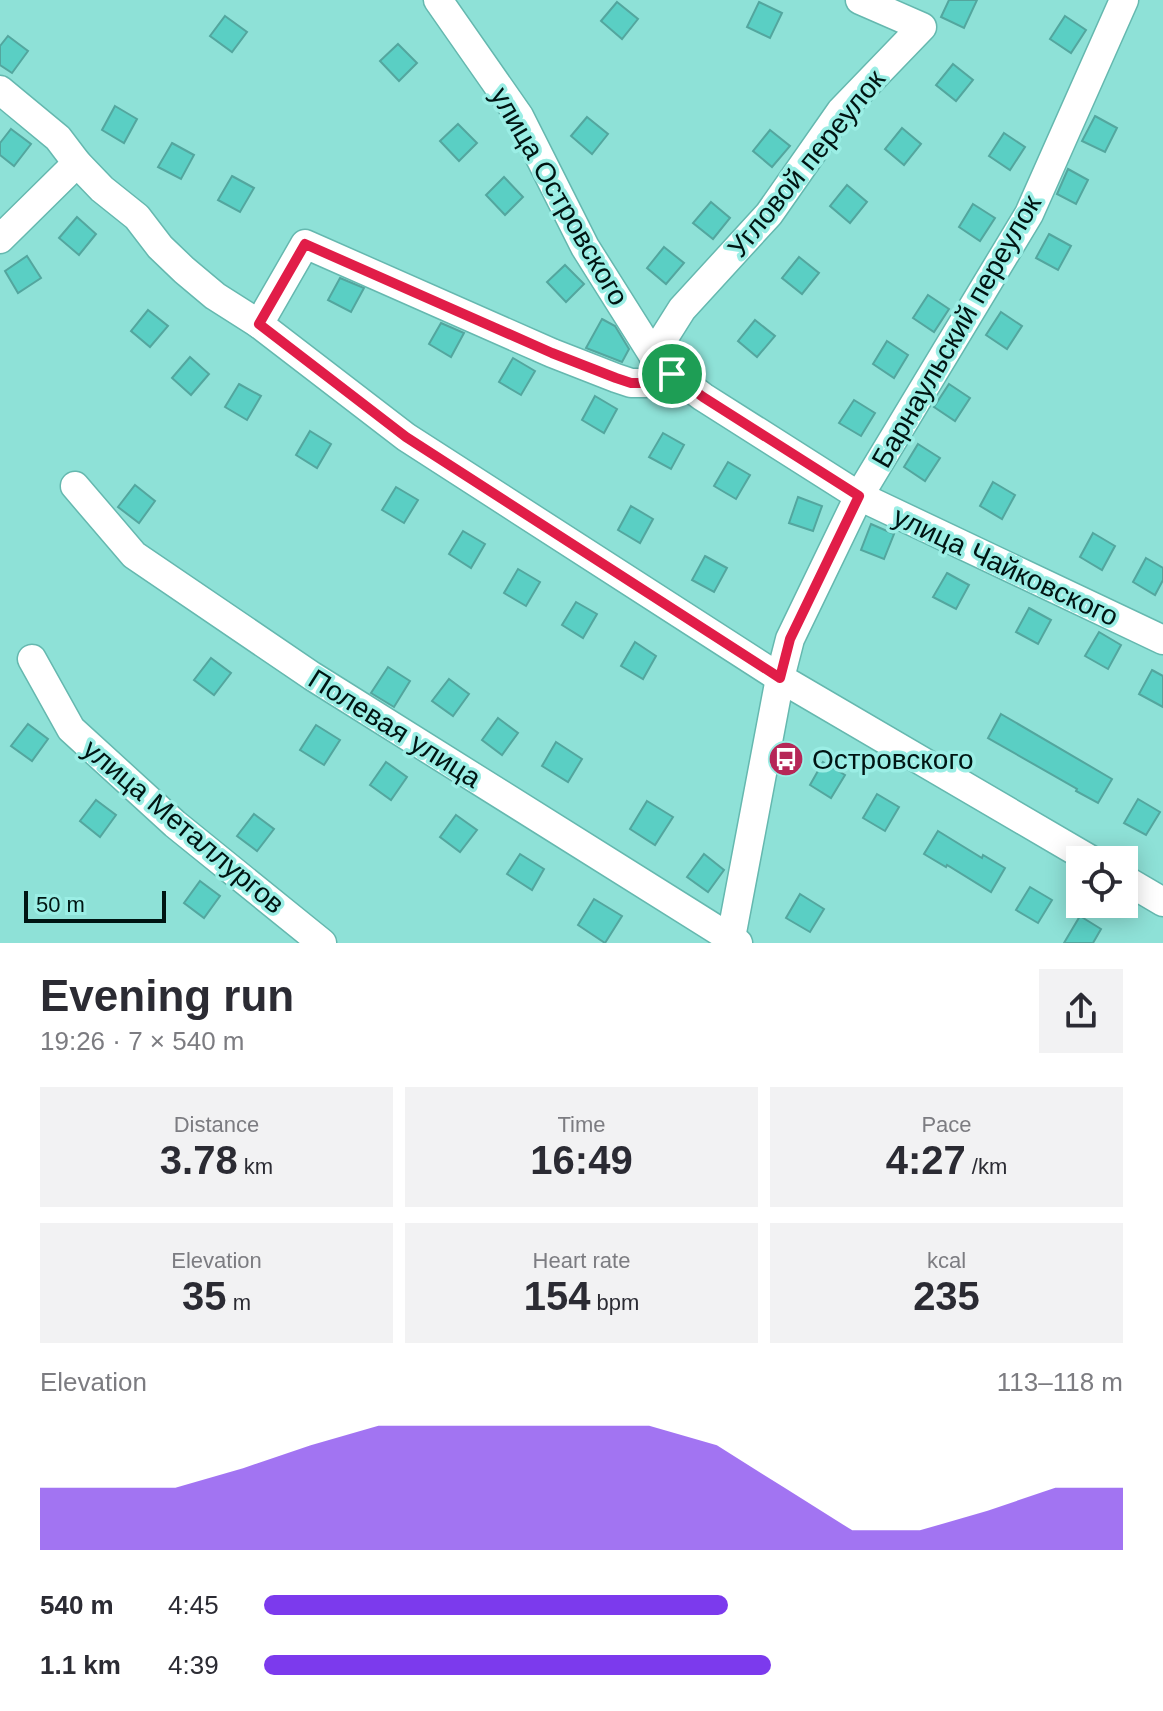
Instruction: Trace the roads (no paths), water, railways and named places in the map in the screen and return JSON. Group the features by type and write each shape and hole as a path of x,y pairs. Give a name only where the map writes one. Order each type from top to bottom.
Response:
{"street":[{"name":"улица Островского","path":"438,0 519,116 585,247 663,364"},
{"name":"Угловой переулок","path":"663,364 682,309 769,214 841,111 922,27 860,0"},
{"name":"Барнаульский переулок","path":"733,942 780,678 790,639 859,496 1029,214 1124,0"},
{"path":"0,90 58,138 77,163 102,189 137,217 160,247 184,270 406,437 780,678 1067,846"},
{"path":"0,239 77,163"},
{"path":"259,324 305,244 616,378 631,383 646,383 663,364"},
{"name":"улица Чайковского","path":"663,364 703,397 859,496 1163,640"},
{"name":"Полевая улица","path":"75,486 134,555 312,676 733,942"},
{"name":"улица Металлургов","path":"32,659 71,729 175,824 322,943"},
{"path":"1138,887 1163,902"}],"place":[{"name":"Островского","path":"786,759"}]}
